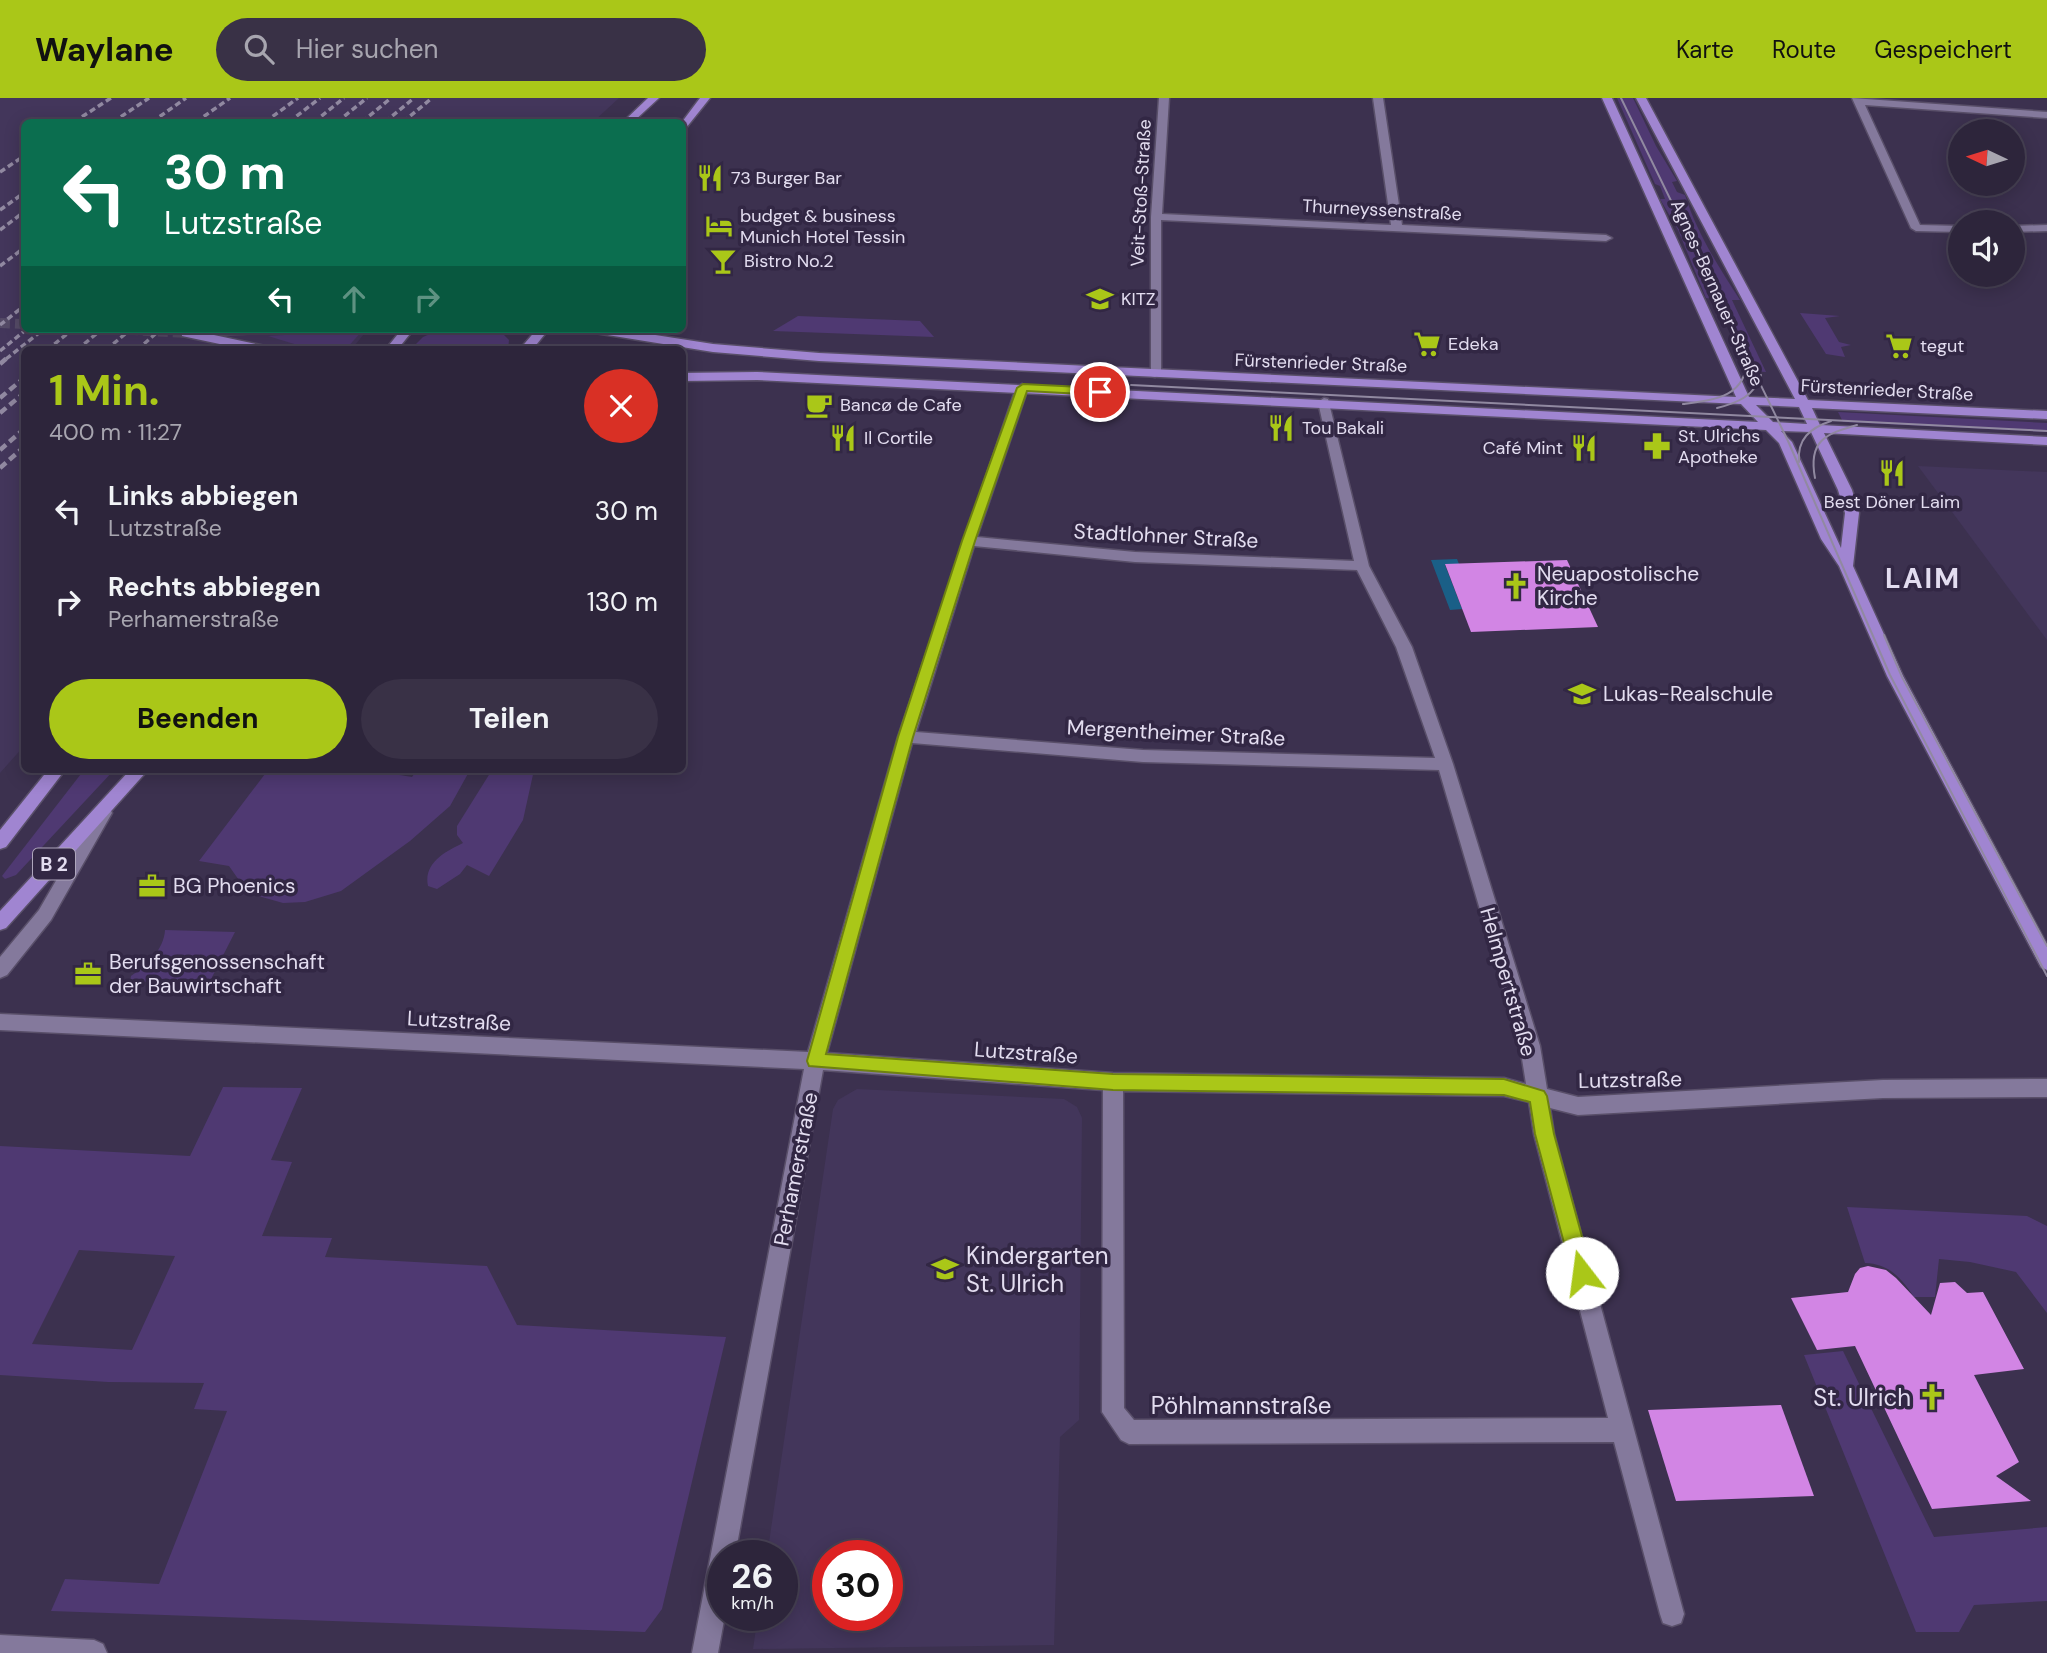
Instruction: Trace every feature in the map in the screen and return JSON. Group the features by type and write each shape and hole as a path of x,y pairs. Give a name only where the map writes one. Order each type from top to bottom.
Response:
{"main road":[{"path":"631,119 654,98"},
{"path":"686,124 705,98"},
{"name":"Agnes-Bernauer-Straße","path":"1607,98 1744,400 1772,425 1785,442 1828,539 1846,566 1895,676 2047,962"},
{"name":"Agnes-Bernauer-Straße","path":"1641,98 1804,403 1845,490 1852,513 1846,566"},
{"path":"186,333 206,346"},
{"path":"186,333 246,346"},
{"name":"Fürstenrieder Straße","path":"620,333 677,342 819,357 2047,415"},
{"path":"665,333 677,342"},
{"name":"Fürstenrieder Straße","path":"686,377 758,376 1324,402 2047,441"},
{"name":"B 2","path":"0,842 55,773"},
{"name":"B 2","path":"0,923 137,773"}],"street":[{"name":"Veit-Stoß-Straße","path":"1155,373 1156,217 1164,98"},
{"path":"1378,98 1397,228"},
{"path":"1948,229 1916,228 1858,100 2047,115"},
{"name":"Thurneyssenstraße","path":"1156,217 1606,238"},
{"path":"2025,229 2047,228"},
{"name":"Perhamerstraße","path":"726,1540 816,1061 906,737 969,541 1023,388"},
{"name":"Helmpertstraße","path":"1324,402 1362,566 1404,647 1445,764 1530,1046 1544,1134 1672,1614"},
{"name":"Stadtlohner Straße","path":"969,541 1135,557 1362,566"},
{"name":"Mergentheimer Straße","path":"906,737 1143,756 1445,764"},
{"path":"0,970 45,915 108,806"},
{"name":"Lutzstraße","path":"0,1022 816,1061 1113,1082 1504,1087 1578,1106 1884,1089 2047,1088"},
{"name":"Pöhlmannstraße","path":"1113,1082 1113,1412 1129,1432 1624,1430"},
{"name":"Perhamerstraße","path":"705,1653 709,1631"},
{"path":"0,1648 94,1653"}],"shaded area":[{"path":"0,98 619,98 596,119 21,119 21,333 365,333 354,346 21,346 21,749 0,773"},
{"path":"1617,98 1633,98 1656,146 1677,181 1672,182 1677,192 1685,195 1702,236 1740,300 1732,300 1766,372 1751,371 1715,299 1706,298 1678,230 1660,199 1665,199 1660,186 1655,184"},
{"path":"1800,313 1840,316 1825,318 1839,342 1851,345 1841,347 1845,357 1826,354"},
{"path":"798,316 920,321 934,337 773,331"},
{"path":"360,333 349,346 301,346 268,336"},
{"path":"432,333 502,333 509,340 508,346 414,346"},
{"path":"1838,412 2047,423 2047,432 1843,422"},
{"path":"1918,466 2047,472 2047,640"},
{"path":"82,773 111,773 16,875 5,879 2,876"},
{"path":"266,773 387,773 412,777 415,773 468,773 450,806 410,841 341,891 305,902 283,903 248,893 229,866 199,861"},
{"path":"490,773 533,773 523,820 489,876 467,865 460,874 437,889 428,886 427,878 432,864 443,854 463,843 457,835 457,826"},
{"path":"165,930 235,932 208,985 130,981 131,976 158,951"},
{"path":"223,1087 302,1088 271,1160 292,1162 262,1236 332,1238 325,1257 487,1266 517,1325 726,1337 662,1609 645,1632 51,1611 65,1579 159,1584 227,1411 194,1409 204,1383 108,1382 0,1375 0,1146 190,1156","holes":["79,1250 175,1256 132,1350 32,1344"]},
{"name":"Kindergarten St. UIrich","path":"857,1089 1064,1099 1077,1107 1082,1118 1079,1420 1060,1437 1054,1645 753,1649 756,1631 798,1631 798,1540 769,1540 833,1109 838,1100"},
{"path":"1847,1207 2027,1216 2047,1226 2047,1313 2016,1272 1970,1262 1939,1259 1935,1297 1914,1297 1894,1273 1881,1266 1865,1263"},
{"path":"1843,1351 1934,1537 2047,1527 2047,1601 1974,1605 1959,1632 1916,1632 1804,1355"}],"water":[{"path":"1457,559 1459,564 1445,565 1462,609 1450,610 1431,560"}],"building":[{"name":"Neuapostolische Kirche","path":"1567,560 1598,627 1471,632 1445,564"},
{"name":"St. Ulrich","path":"1868,1266 1886,1270 1931,1315 1940,1283 1955,1282 1967,1293 1983,1292 2024,1369 1974,1375 2019,1462 1996,1476 2031,1501 1932,1509 1855,1346 1817,1350 1791,1298 1848,1292 1855,1274 1860,1268"},
{"path":"1781,1405 1814,1496 1676,1501 1648,1410"}],"tunnel":[{"path":"0,323 21,324"}],"tram line":[{"path":"1621,98 1759,381"},
{"path":"1683,404 1717,398 1735,389 1746,371 1747,358"},
{"path":"1759,381 1761,375"},
{"path":"1717,408 1744,398 1759,381"},
{"path":"1759,381 1777,417"},
{"path":"1131,385 1777,417"},
{"path":"1777,417 2047,431"},
{"path":"1777,417 1890,675 2047,976"},
{"path":"1799,462 1800,447 1806,436 1831,421"},
{"path":"1815,478 1814,455 1821,441 1836,432 1857,425"},
{"path":"1884,635 1902,677 2047,946"}],"railway":[{"path":"79,119 111,98"},
{"path":"118,119 149,98"},
{"path":"156,119 186,98"},
{"path":"200,119 230,98"},
{"path":"269,119 298,98"},
{"path":"293,119 320,98"},
{"path":"318,119 344,98"},
{"path":"341,119 367,98"},
{"path":"366,119 391,98"},
{"path":"389,119 414,98"},
{"path":"407,119 432,98"},
{"path":"0,172 21,158"},
{"path":"0,210 21,195"},
{"path":"0,230 21,214"},
{"path":"0,266 21,250"},
{"path":"0,325 21,308"},
{"path":"0,351 22,333"},
{"path":"22,346 39,333"},
{"path":"52,346 68,333"},
{"path":"82,346 97,333"},
{"path":"111,346 126,333"},
{"path":"142,346 156,333"},
{"path":"6,359 21,347"},
{"path":"0,364 8,357"},
{"path":"0,398 21,380"},
{"path":"0,413 21,396"},
{"path":"0,450 21,432"},
{"path":"0,468 21,450"}],"place":[{"name":"73 Burger Bar","path":"710,178"},
{"name":"budget & business Munich Hotel Tessin","path":"719,226"},
{"name":"Bistro No.2","path":"723,261"},
{"name":"KITZ","path":"1100,299"},
{"name":"Edeka","path":"1427,344"},
{"name":"tegut","path":"1899,346"},
{"name":"Bancø de Cafe","path":"819,405"},
{"name":"Tou Bakali","path":"1281,428"},
{"name":"Il Cortile","path":"843,438"},
{"name":"St. Ulrichs Apotheke","path":"1657,446"},
{"name":"Café Mint","path":"1584,448"},
{"name":"Best Döner Laim","path":"1892,473"},
{"name":"Neuapostolische Kirche","path":"1516,586"},
{"name":"Lukas-Realschule","path":"1582,694"},
{"name":"BG Phoenics","path":"152,886"},
{"name":"Berufsgenossenschaft der Bauwirtschaft","path":"88,974"},
{"name":"Kindergarten St. UIrich","path":"945,1269"},
{"name":"St. Ulrich","path":"1932,1397"}],"district":[{"name":"LAIM","path":"1923,578"}],"route":[{"path":"1100,392 1023,388 969,541 906,737 816,1061 1113,1082 1504,1087 1538,1096 1544,1134 1582,1273"}]}
